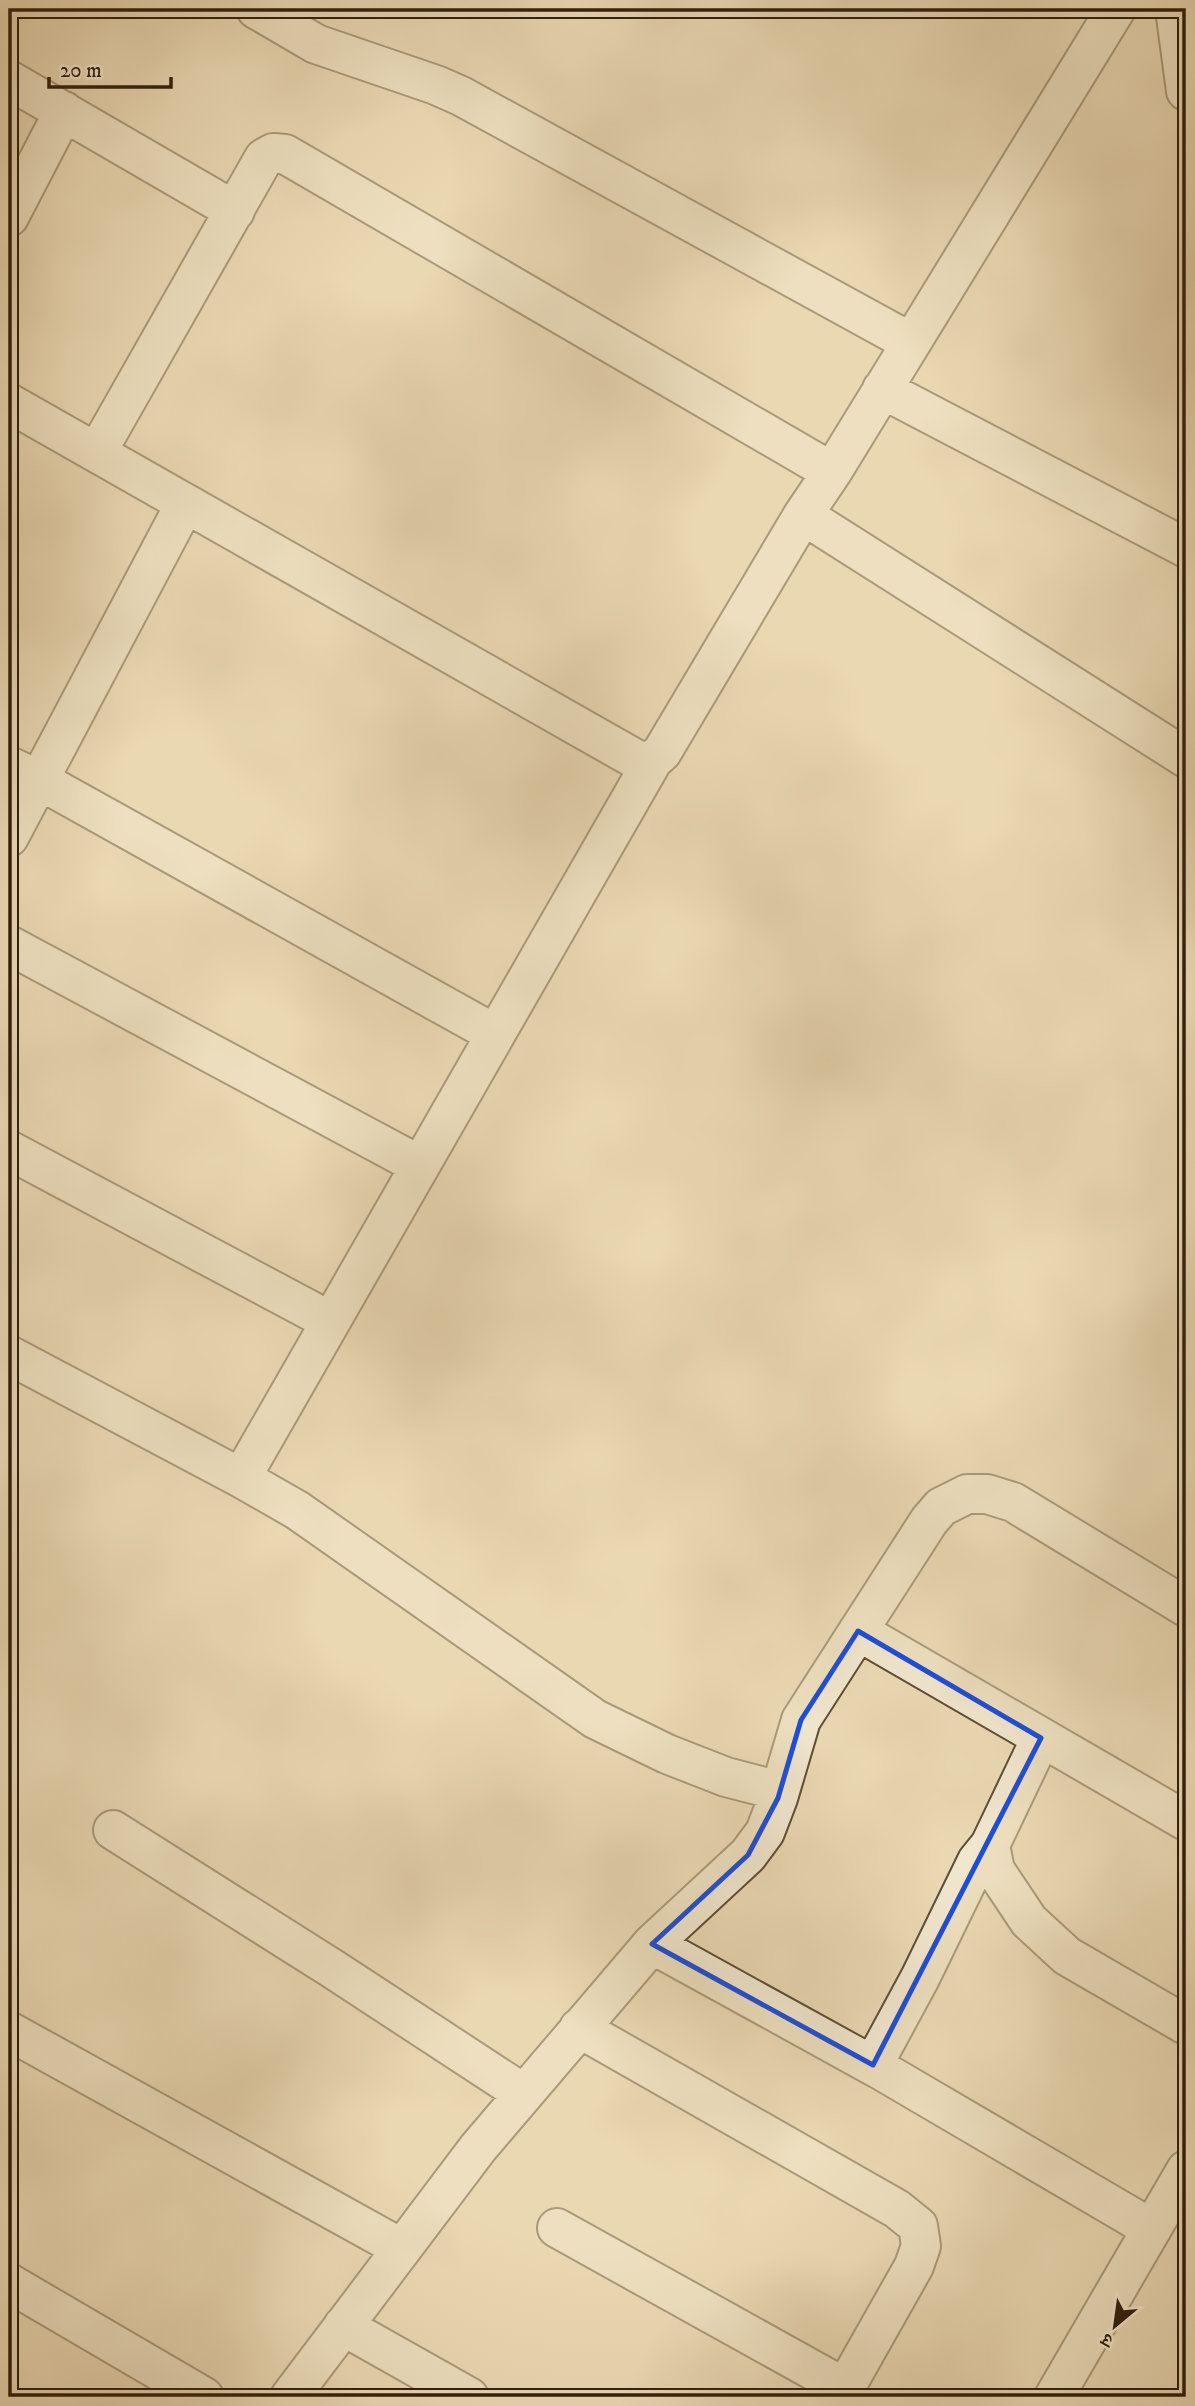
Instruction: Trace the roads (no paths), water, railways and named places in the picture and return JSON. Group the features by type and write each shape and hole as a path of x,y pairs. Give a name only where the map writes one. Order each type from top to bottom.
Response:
{"street":[{"path":"256,9 316,44 461,96 910,342"},
{"path":"241,1478 653,760 662,752 803,515 1116,9"},
{"path":"1175,9 1186,91"},
{"path":"9,80 235,211"},
{"path":"9,217 64,111"},
{"path":"97,452 264,158 273,153 285,154 832,472"},
{"path":"882,389 1186,548"},
{"path":"9,403 639,761 653,760"},
{"path":"9,837 24,773 185,504"},
{"path":"803,515 1186,758"},
{"path":"24,773 495,1034"},
{"path":"9,945 419,1165"},
{"path":"9,1150 330,1321"},
{"path":"9,1355 297,1510 595,1719 667,1754 726,1777 780,1791"},
{"path":"290,2397 478,2148 652,1944 748,1855 765,1832 801,1720 929,1521 941,1507 967,1493 987,1494 1013,1502 1186,1607"},
{"path":"858,1631 1186,1821"},
{"path":"873,2065 920,1978 977,1861 990,1845 1041,1738"},
{"path":"113,1830 524,2094"},
{"path":"990,1845 995,1870 1029,1921 1057,1947 1067,1956 1186,2025"},
{"path":"652,1944 873,2065 1152,2229"},
{"path":"557,2228 843,2393 914,2266 921,2246 918,2226 897,2209 579,2028"},
{"path":"9,2031 401,2248"},
{"path":"1054,2397 1186,2169"},
{"path":"9,2283 204,2397"},
{"path":"343,2326 469,2397"}]}
